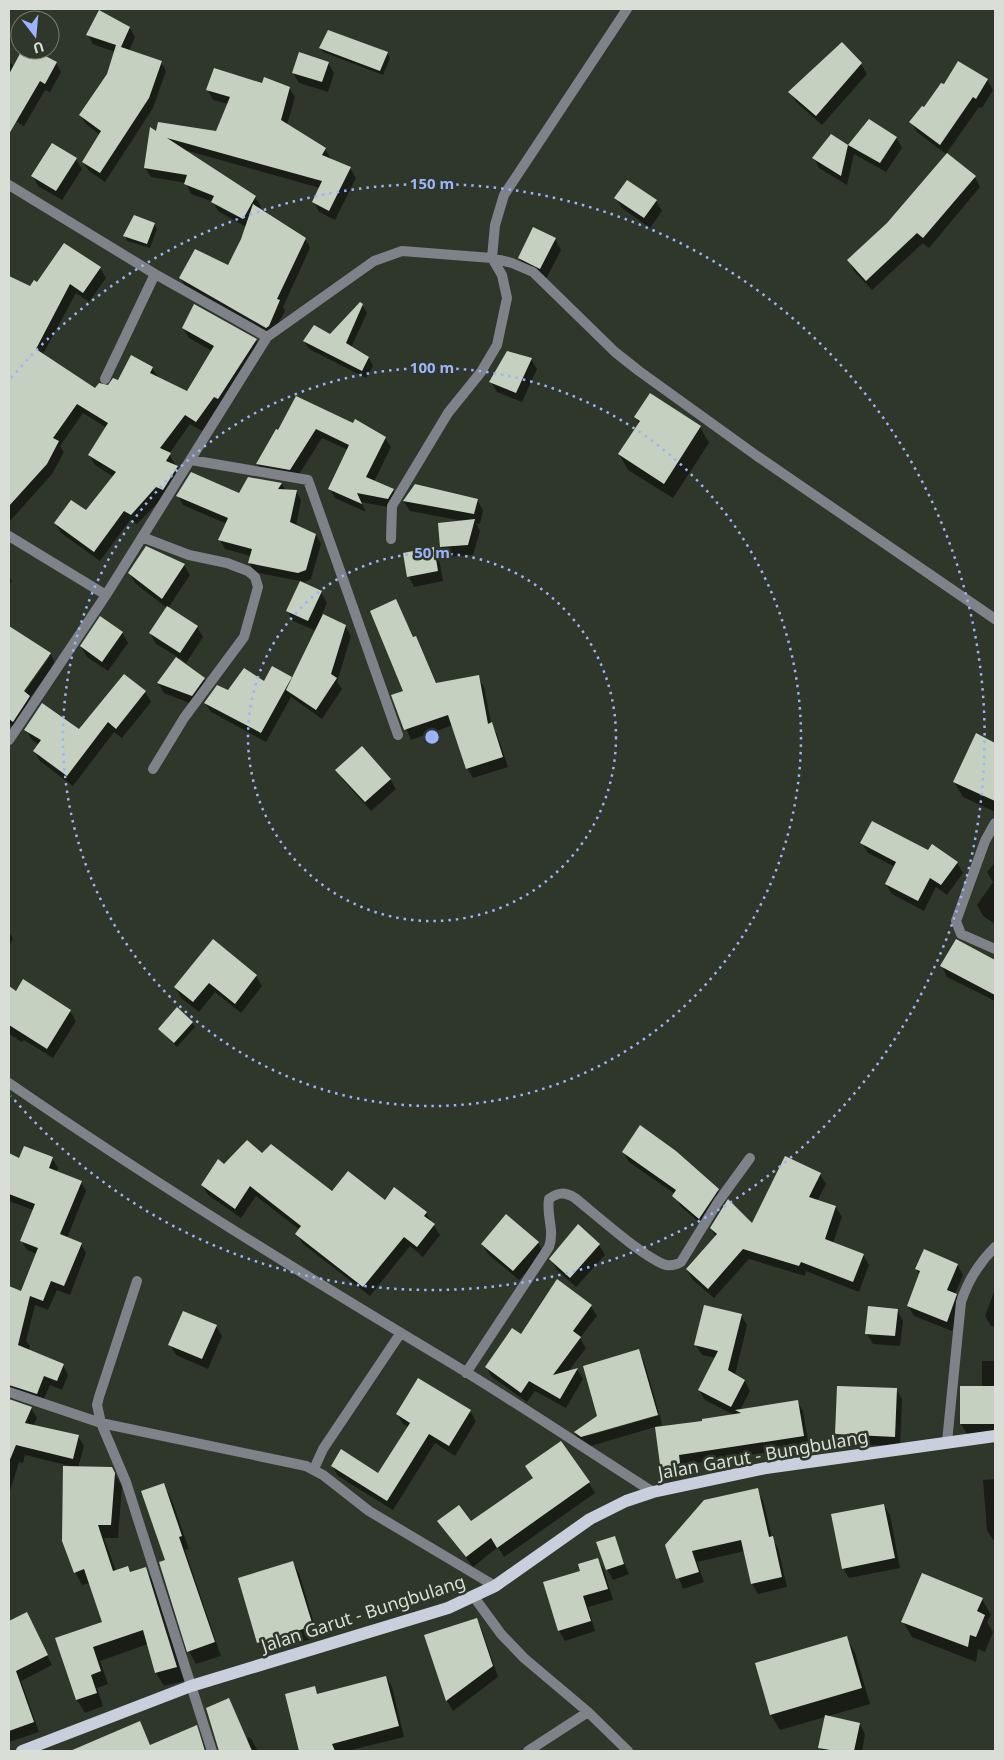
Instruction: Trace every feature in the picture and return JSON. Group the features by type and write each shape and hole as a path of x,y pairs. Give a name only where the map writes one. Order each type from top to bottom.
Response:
{"main road":[{"name":"Jalan Garut - Bungbulang","path":"22,1751 190,1686 399,1624 474,1597 494,1586 590,1519 626,1501 653,1492 766,1468 995,1436"}],"street":[{"path":"391,539 392,506 448,413 482,372 497,345 507,298 502,275 492,258 495,225 504,195 627,9"},
{"path":"9,185 155,274 267,337"},
{"path":"9,740 106,595 267,337 374,261 389,254 414,251 492,258 512,263 533,272 615,352 639,371 757,456 995,619"},
{"path":"105,379 155,274"},
{"path":"191,460 308,480 398,735"},
{"path":"9,536 106,595"},
{"path":"142,536 189,555 227,563 248,571 255,577 258,587 244,637 184,718 153,769"},
{"path":"995,823 985,841 956,926 961,934 995,950"},
{"path":"9,1083 118,1158 400,1334 466,1373 653,1492"},
{"path":"466,1373 549,1248 553,1238 547,1209 549,1199 554,1195 565,1192 652,1257 674,1266 681,1262 718,1202 750,1158"},
{"path":"947,1442 961,1302 967,1285 977,1268 995,1247"},
{"path":"137,1281 99,1397 98,1414 126,1482 212,1751"},
{"path":"314,1469 324,1449 400,1334"},
{"path":"9,1392 101,1423 314,1469 369,1511 494,1586"},
{"path":"474,1597 501,1634 518,1652 588,1712 628,1751"},
{"path":"528,1751 588,1712"}],"building":[{"path":"99,10 130,27 121,47 162,61 149,98 100,173 82,162 101,131 79,115 107,74 116,45 86,35"},
{"path":"328,30 388,52 380,71 319,48"},
{"path":"842,42 862,63 816,116 788,92"},
{"path":"299,52 329,62 322,82 292,73"},
{"path":"17,60 53,60 57,62 45,84 40,81 9,134 9,74"},
{"path":"958,61 988,79 976,99 973,97 940,145 909,122 922,106 924,107 941,83 944,84"},
{"path":"214,68 262,83 264,77 290,87 281,120 326,148 322,155 351,167 329,211 312,202 322,181 167,138 256,196 243,219 211,202 214,196 184,184 187,175 144,168 150,127 156,131 158,122 216,131 230,97 206,90"},
{"path":"869,119 897,137 880,163 848,145"},
{"path":"831,134 848,145 841,176 812,158"},
{"path":"52,143 77,158 56,191 31,176"},
{"path":"947,153 976,176 923,238 917,233 866,281 847,260 887,223"},
{"path":"627,180 657,200 644,218 614,198"},
{"path":"253,204 306,238 277,299 280,300 269,326 266,328 179,278 195,249 228,265 241,239"},
{"path":"134,215 155,223 147,244 123,236"},
{"path":"533,227 556,238 540,269 518,258"},
{"path":"64,243 101,267 83,293 70,284 36,349 95,388 99,383 108,385 113,378 118,380 131,355 153,367 150,373 187,391 214,346 182,328 194,304 257,339 218,399 214,397 196,422 185,415 160,448 171,453 166,461 178,466 163,490 156,487 131,515 124,511 94,552 54,523 71,500 86,510 116,472 88,455 108,423 77,404 53,438 59,441 47,464 9,506 9,276 30,286 34,280 37,282"},
{"path":"360,302 363,304 346,343 369,357 362,371 303,341 314,325 330,334"},
{"path":"507,351 532,358 516,393 489,382"},
{"path":"650,393 701,426 664,484 618,454 640,421 634,417"},
{"path":"296,396 353,423 355,419 386,437 366,477 394,489 388,499 357,493 362,504 328,489 349,445 316,429 290,470 256,464 276,429 278,430"},
{"path":"191,472 239,493 248,477 282,483 278,489 297,490 290,522 316,534 306,570 298,573 248,563 252,549 218,540 228,518 176,496"},
{"path":"415,484 478,499 474,514 403,501"},
{"path":"475,519 468,545 440,547 438,523"},
{"path":"146,546 185,564 162,599 128,573"},
{"path":"434,547 438,571 407,577 403,553"},
{"path":"300,581 322,591 308,621 286,611"},
{"path":"396,599 413,637 416,636 436,683 479,675 488,724 492,722 503,757 466,769 448,715 404,730 391,695 403,691 370,611"},
{"path":"167,606 198,626 180,653 149,633"},
{"path":"323,614 346,625 331,674 337,678 316,710 286,690"},
{"path":"100,616 123,632 102,662 80,646"},
{"path":"9,626 51,653 24,691 30,696 13,722 9,719"},
{"path":"176,657 205,678 192,696 157,683"},
{"path":"272,666 292,677 261,733 204,703 217,685 228,690 244,668 264,681"},
{"path":"124,674 146,691 116,729 108,722 67,776 33,751 41,740 24,730 42,703 79,729"},
{"path":"976,733 995,743 995,801 953,782"},
{"path":"362,746 391,779 365,802 335,770"},
{"path":"872,821 928,850 932,844 958,862 941,885 930,878 918,901 885,884 896,862 860,843"},
{"path":"213,939 257,975 235,1004 209,983 193,1002 174,987"},
{"path":"956,939 995,960 995,995 940,966"},
{"path":"23,979 71,1010 47,1049 9,1025 9,986 16,991"},
{"path":"177,1007 193,1022 174,1043 158,1029"},
{"path":"640,1125 676,1151 719,1189 699,1219 672,1196 676,1190 622,1152"},
{"path":"247,1140 262,1153 271,1144 332,1191 348,1171 385,1200 394,1187 427,1212 424,1216 435,1224 417,1247 404,1237 363,1287 295,1234 301,1226 250,1186 235,1209 201,1185 218,1159 224,1164"},
{"path":"24,1146 53,1157 49,1168 82,1181 60,1234 82,1243 64,1286 51,1281 43,1301 30,1296 18,1345 64,1364 57,1381 44,1376 37,1394 9,1385 9,1286 21,1291 38,1248 20,1241 35,1204 9,1194 9,1153 19,1158"},
{"path":"785,1156 821,1173 809,1197 836,1206 825,1239 864,1254 853,1282 801,1262 799,1266 743,1249 708,1289 686,1269 717,1234 710,1228 728,1199 752,1223"},
{"path":"506,1214 539,1242 513,1271 481,1244"},
{"path":"578,1224 600,1244 570,1278 549,1259"},
{"path":"924,1249 958,1264 947,1290 957,1294 947,1322 907,1306 920,1271 915,1269"},
{"path":"557,1279 592,1305 573,1331 581,1337 553,1375 578,1368 560,1399 529,1381 521,1393 485,1367 512,1328 521,1334"},
{"path":"704,1305 742,1314 728,1370 745,1380 731,1407 698,1390 718,1351 694,1345"},
{"path":"868,1306 898,1309 895,1336 865,1334"},
{"path":"183,1311 217,1325 202,1359 168,1345"},
{"path":"639,1349 658,1415 581,1437 574,1432 597,1416 583,1366"},
{"path":"418,1378 471,1410 449,1446 429,1434 387,1501 331,1466 341,1449 378,1473 410,1423 396,1414"},
{"path":"837,1386 897,1388 895,1437 835,1434"},
{"path":"960,1386 995,1386 995,1424 960,1424"},
{"path":"9,1399 32,1407 25,1423 79,1435 73,1459 16,1445 9,1462"},
{"path":"798,1400 804,1436 679,1455 680,1463 661,1472 655,1427 702,1421 702,1419 741,1413 735,1410"},
{"path":"561,1441 590,1482 497,1548 491,1538 466,1557 437,1521 459,1505 471,1521 533,1478 525,1466"},
{"path":"63,1466 112,1467 115,1473 111,1525 98,1525 113,1571 128,1566 130,1572 146,1567 177,1667 155,1673 143,1630 93,1647 101,1671 91,1675 97,1693 76,1700 55,1638 102,1622 84,1569 74,1573 62,1541"},
{"path":"164,1483 182,1536 179,1537 215,1642 187,1652 159,1562 165,1560 141,1491"},
{"path":"758,1488 769,1537 773,1536 782,1577 751,1584 741,1540 692,1551 699,1572 676,1579 665,1545 704,1500"},
{"path":"884,1504 895,1558 842,1569 831,1514"},
{"path":"615,1536 624,1564 606,1570 596,1542"},
{"path":"598,1558 608,1589 583,1596 591,1621 558,1631 543,1582 580,1571 578,1564"},
{"path":"293,1561 313,1626 257,1643 238,1578"},
{"path":"922,1573 983,1598 977,1611 985,1615 976,1637 970,1635 968,1647 901,1622"},
{"path":"27,1612 48,1655 16,1671 34,1722 9,1731 9,1621"},
{"path":"477,1618 493,1666 446,1701 424,1635"},
{"path":"847,1636 862,1688 770,1715 755,1663"},
{"path":"386,1676 399,1726 332,1744 335,1751 299,1751 285,1694 315,1686 317,1694"},
{"path":"229,1698 252,1751 219,1751 206,1708"},
{"path":"825,1715 860,1723 854,1751 818,1748"},
{"path":"140,1721 150,1745 197,1725 205,1751 70,1751"}]}
